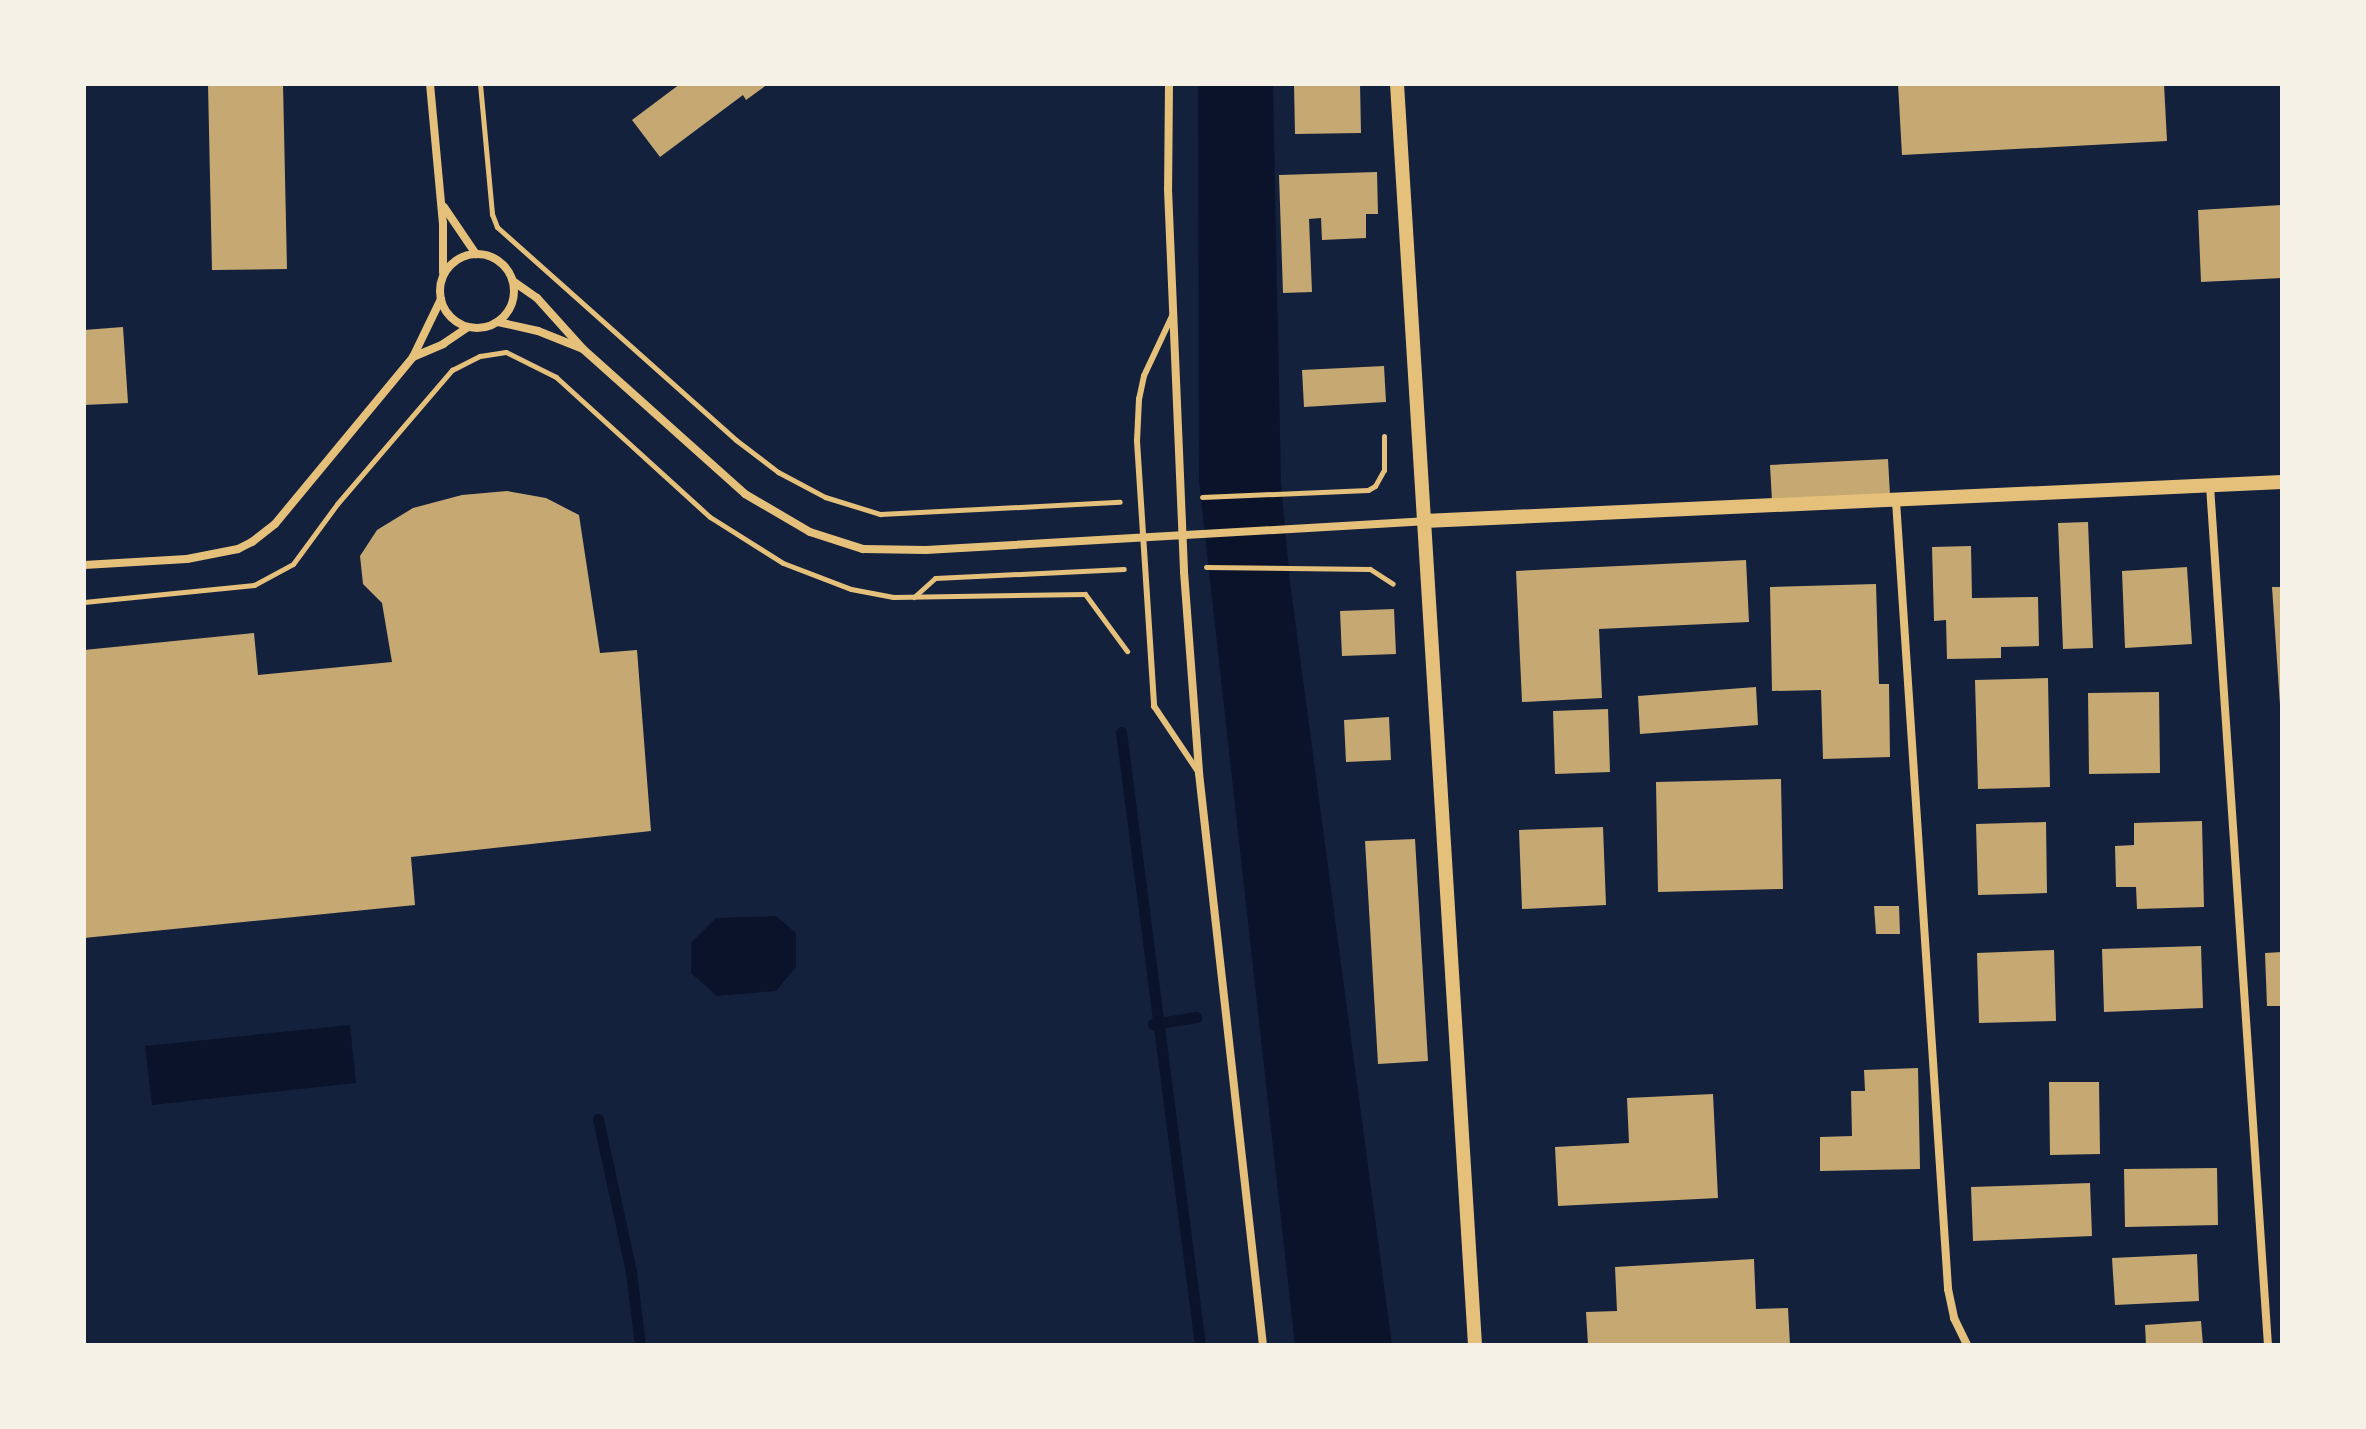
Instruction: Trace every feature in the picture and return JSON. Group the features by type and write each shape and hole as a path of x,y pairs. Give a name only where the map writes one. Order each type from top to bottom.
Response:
{"street":[{"path":"84,565 187,559 238,549 252,542 275,524 413,357 441,299 443,277 442,203 430,84"},
{"path":"1169,84 1168,189 1180,495 1199,773 1263,1345"},
{"path":"1397,84 1475,1345"},
{"path":"442,203 463,239 476,254 497,261 513,281 537,298 583,349 745,494 775,514 827,538 868,550 2282,482"},
{"path":"443,277 456,260 476,254"},
{"path":"413,357 443,344 467,328 484,328 498,322 513,298 513,281"},
{"path":"441,299 448,314 467,328"},
{"path":"498,322 538,331 583,349"},
{"path":"2210,486 2268,1345"},
{"path":"1896,501 1948,1289 1954,1318 1967,1345"}],"lane":[{"path":"1175,309 1144,376 1139,399 1137,441 1151,685 1161,721 1199,773"}],"path":[{"path":"480,84 492,214 497,227 766,464 825,497 880,514 1088,503"},
{"path":"1294,491 1360,492 1375,486 1387,458 1384,436"},
{"path":"1300,565 1370,569 1393,584"},
{"path":"1092,569 935,578 913,598 1085,594 1151,685"}],"water":[{"path":"1198,84 1273,84 1281,482 1290,582 1392,1345 1295,1345 1199,481"},
{"path":"776,916 796,933 796,967 776,991 717,996 691,973 691,943 716,918"},
{"path":"350,1025 356,1083 152,1105 145,1046"}],"building":[{"path":"208,84 283,84 287,269 212,270"},
{"path":"680,84 768,84 746,100 743,95 660,157 632,120"},
{"path":"1294,84 1360,84 1361,133 1295,134"},
{"path":"1898,84 2164,84 2167,141 1902,155"},
{"path":"1377,172 1378,214 1366,214 1366,238 1322,240 1321,218 1309,219 1312,292 1283,293 1279,175"},
{"path":"2282,205 2282,278 2201,282 2198,210"},
{"path":"123,327 128,403 84,405 84,330"},
{"path":"1384,366 1386,402 1304,407 1302,370"},
{"path":"1888,459 1890,495 1772,501 1770,465"},
{"path":"507,491 546,498 579,515 600,653 637,650 651,831 411,857 415,905 84,938 84,650 254,633 258,675 392,662 382,603 363,584 360,556 377,530 413,508 462,495"},
{"path":"2088,522 2093,648 2063,649 2058,523"},
{"path":"1971,546 1972,598 2038,597 2039,646 2001,647 2001,658 1947,659 1946,620 1934,621 1932,547"},
{"path":"1746,560 1749,622 1599,629 1602,698 1522,702 1516,571"},
{"path":"2187,567 2192,644 2125,648 2122,571"},
{"path":"1876,584 1879,684 1889,684 1890,757 1823,759 1821,690 1772,691 1770,587"},
{"path":"2272,587 2282,587 2282,705 2280,705"},
{"path":"1394,609 1396,654 1342,656 1340,611"},
{"path":"2048,678 2050,787 1978,789 1975,680"},
{"path":"1756,687 1758,725 1640,734 1638,696"},
{"path":"2159,692 2160,773 2089,774 2088,693"},
{"path":"1608,709 1610,772 1555,774 1553,711"},
{"path":"1389,717 1391,760 1346,762 1344,720"},
{"path":"1781,779 1783,889 1658,892 1656,782"},
{"path":"2202,821 2204,907 2137,909 2136,887 2116,887 2115,846 2134,845 2134,823"},
{"path":"2046,822 2047,893 1978,895 1976,824"},
{"path":"1603,827 1606,905 1522,909 1519,830"},
{"path":"1415,839 1428,1061 1378,1064 1365,841"},
{"path":"1874,906 1899,906 1900,934 1876,934"},
{"path":"2201,946 2203,1008 2104,1012 2102,949"},
{"path":"2054,950 2056,1021 1979,1023 1977,953"},
{"path":"2282,952 2282,1006 2267,1006 2265,953"},
{"path":"1918,1068 1920,1169 1820,1171 1820,1137 1852,1136 1851,1091 1865,1091 1864,1070"},
{"path":"2049,1082 2099,1082 2100,1154 2050,1155"},
{"path":"1713,1094 1718,1198 1558,1206 1555,1147 1629,1143 1627,1098"},
{"path":"2217,1168 2218,1225 2125,1227 2124,1169"},
{"path":"2090,1183 2092,1236 1973,1241 1971,1187"},
{"path":"2197,1254 2199,1301 2115,1305 2112,1258"},
{"path":"1754,1259 1756,1309 1788,1308 1790,1345 1588,1345 1586,1312 1617,1311 1615,1267"},
{"path":"2201,1321 2203,1345 2146,1345 2145,1325"}],"waterway":[{"path":"1121,732 1200,1345"},
{"path":"1153,1024 1196,1017"},
{"path":"598,1119 631,1272 640,1345"}]}
